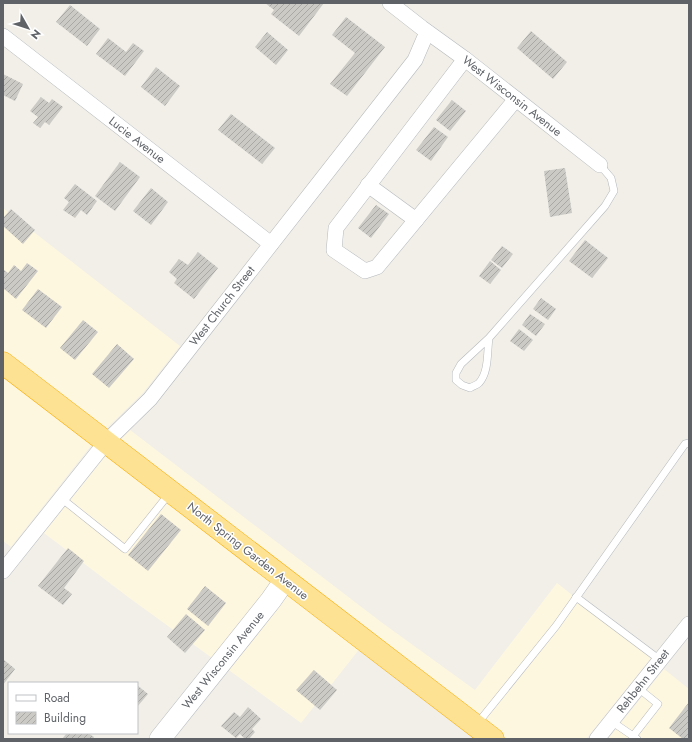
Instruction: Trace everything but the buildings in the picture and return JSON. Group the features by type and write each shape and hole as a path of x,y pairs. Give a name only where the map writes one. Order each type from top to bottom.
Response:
{"highway":[{"name":"North Spring Garden Avenue","path":"3,363 493,739"}],"street":[{"name":"West Wisconsin Avenue","path":"390,3 465,59 600,165"},
{"name":"West Church Street","path":"3,571 106,442 150,399 415,60 425,30"},
{"name":"Lucie Avenue","path":"3,36 271,244"},
{"path":"465,59 336,228 334,250 365,271 377,267 516,99"},
{"path":"368,185 416,220"},
{"name":"West Wisconsin Avenue","path":"160,739 271,600 285,580"},
{"name":"Rehbehn Street","path":"597,739 688,627"}],"lane":[{"path":"489,338 486,366 483,377 478,384 470,388 462,385 456,380 456,373 461,364 489,338 605,206 614,191 611,178 600,165"},
{"path":"476,726 556,626 685,444 689,443"},
{"path":"61,498 125,549 171,492"},
{"path":"576,597 660,660"},
{"path":"611,721 635,737 658,704 638,688"}],"shaded area":[{"path":"3,208 180,346 143,393 104,431 3,353"},
{"path":"3,373 94,442 11,547 3,541"},
{"path":"130,430 381,622 475,690 557,583 651,658 586,739 506,739 118,442"},
{"path":"108,453 274,581 212,658 128,597 44,533"},
{"path":"287,591 361,647 301,723 226,668"},
{"path":"664,669 689,689 689,739 608,739"}]}
